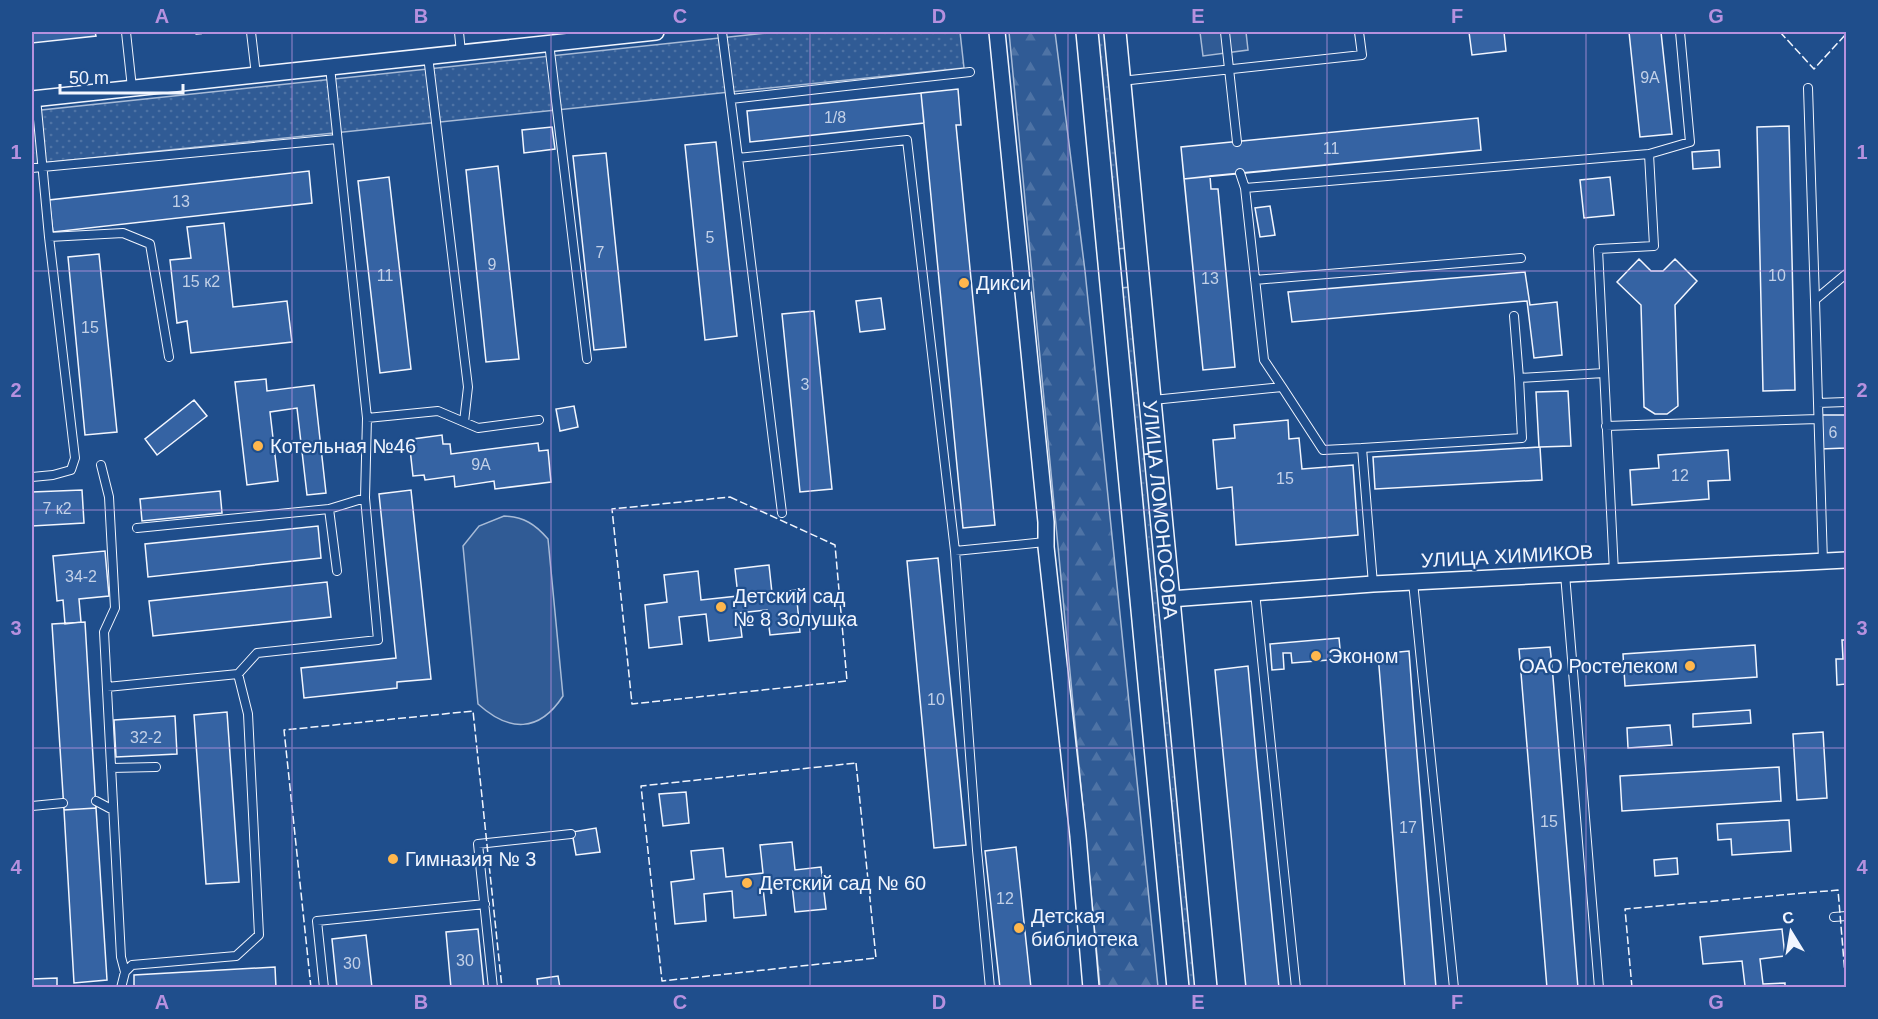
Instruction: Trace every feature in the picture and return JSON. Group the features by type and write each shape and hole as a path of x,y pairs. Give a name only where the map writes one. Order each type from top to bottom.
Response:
{"main road":[{"name":"УЛИЦА ЛОМОНОСОВА","path":"1087,32 1178,987"},
{"name":"УЛИЦА ЛОМОНОСОВА","path":"1115,32 1206,987"},
{"path":"1110,269 1137,267"}],"street":[{"path":"34,98 549,44 594,35 656,32"},
{"path":"997,32 1046,522 1046,542 1078,836 1091,987"},
{"name":"УЛИЦА ХИМИКОВ","path":"1170,599 1373,584 1846,560"}],"lane":[{"path":"126,32 132,88"},
{"path":"251,32 256,75"},
{"path":"459,32 461,53"},
{"path":"722,32 782,513"},
{"path":"1225,32 1237,142"},
{"path":"1120,81 1362,55 1359,32"},
{"path":"1245,188 1649,154 1690,142 1680,32"},
{"path":"549,44 586,359"},
{"path":"428,56 468,387 464,422"},
{"path":"107,687 238,674 257,653 378,640 365,498 367,418 330,67"},
{"path":"731,99 970,72"},
{"path":"1808,88 1823,562"},
{"path":"32,477 53,476 71,470 75,458 34,98"},
{"path":"32,168 337,138"},
{"path":"738,158 907,140 955,551 977,850 990,987"},
{"path":"1614,572 1598,249 1654,246 1649,154"},
{"path":"1240,173 1245,188 1264,360 1323,450 1522,438 1514,316"},
{"path":"49,237 123,233 150,244 169,357"},
{"path":"1255,280 1521,258"},
{"path":"1815,300 1846,274"},
{"path":"1519,378 1604,373"},
{"path":"1150,400 1282,387"},
{"path":"1818,403 1846,402"},
{"path":"367,418 438,411 478,428 539,420"},
{"path":"1606,426 1818,419"},
{"path":"1362,448 1373,584"},
{"path":"101,465 109,497 116,608 104,632 121,957 125,972 121,987"},
{"path":"137,528 329,509 365,498"},
{"path":"329,509 337,571"},
{"path":"955,551 1046,542"},
{"path":"1565,574 1599,987"},
{"path":"1413,582 1454,987"},
{"path":"1255,592 1296,987"},
{"path":"125,972 132,965 236,956 259,935 260,918 248,714 238,674"},
{"path":"111,768 156,767"},
{"path":"96,801 112,810"},
{"path":"32,806 63,803"},
{"path":"493,987 478,844 571,834"},
{"path":"324,987 317,921 485,904"},
{"path":"1834,917 1846,916"}],"green space":[{"path":"776,32 960,32 964,68 32,164 32,111"},
{"path":"1009,32 1055,32 1085,271 1158,987 1100,987"},
{"path":"1097,32 1106,32 1127,248 1117,249"},
{"path":"1130,287 1197,987 1187,987 1121,288"}],"shaded area":[{"path":"1200,32 1246,32 1248,50 1203,56"},
{"path":"504,516 529,522 548,539 563,696 544,717 523,724 512,724 501,720 478,704 463,546 479,526"}],"building":[{"path":"32,32 95,32 96,36 32,43"},
{"path":"1469,32 1504,32 1506,51 1472,55"},
{"path":"1629,32 1661,32 1672,134 1640,137"},
{"path":"958,89 961,125 956,125 995,525 963,528 921,93"},
{"path":"921,93 924,123 750,142 747,111"},
{"path":"1478,118 1481,150 1210,176 1211,189 1218,189 1235,367 1203,370 1181,147"},
{"path":"1478,118 1481,150 1184,179 1181,147"},
{"path":"1789,126 1795,390 1763,391 1757,127"},
{"path":"552,127 555,149 524,153 522,130"},
{"path":"716,142 737,336 705,340 685,145"},
{"path":"1719,150 1720,167 1693,169 1692,152"},
{"path":"606,153 626,347 594,350 573,156"},
{"path":"498,166 519,359 486,362 466,170"},
{"path":"309,171 312,203 53,232 49,200"},
{"path":"1210,176 1211,189 1218,189 1235,367 1203,370 1184,179"},
{"path":"389,177 411,369 380,373 358,181"},
{"path":"1610,177 1614,215 1584,218 1580,180"},
{"path":"1270,206 1275,235 1260,237 1255,208"},
{"path":"224,223 233,307 287,301 292,342 191,353 187,321 177,323 170,260 191,258 187,227"},
{"path":"99,254 117,432 85,435 68,257"},
{"path":"1639,259 1651,271 1663,271 1675,259 1697,281 1675,305 1678,406 1667,414 1655,414 1644,407 1641,305 1617,282"},
{"path":"1525,272 1530,305 1557,302 1562,355 1534,358 1527,301 1292,322 1288,292"},
{"path":"881,298 885,329 860,332 856,301"},
{"path":"814,311 832,489 800,492 782,314"},
{"name":"Котельная №46","path":"266,379 267,391 314,385 326,493 307,495 297,408 270,412 278,481 247,485 235,382"},
{"path":"1568,391 1571,446 1540,447 1542,480 1375,489 1373,457 1539,447 1536,392"},
{"path":"194,400 207,416 157,455 145,439"},
{"path":"574,406 578,427 560,431 556,409"},
{"path":"1820,415 1846,415 1846,448 1820,449"},
{"path":"1288,420 1289,439 1299,438 1302,469 1353,465 1358,535 1236,545 1232,487 1217,489 1213,440 1235,438 1234,425"},
{"path":"442,435 443,444 450,444 451,454 538,443 539,451 548,450 551,482 495,489 494,481 455,487 454,476 425,480 424,475 413,476 410,449 414,448 413,439"},
{"path":"1728,450 1730,480 1708,481 1709,499 1632,505 1630,470 1659,468 1658,455"},
{"path":"82,490 84,523 32,526 32,492"},
{"path":"411,490 431,679 397,682 397,688 304,698 301,668 396,658 379,494"},
{"path":"220,491 222,513 142,521 140,499"},
{"path":"318,526 321,558 148,577 145,544"},
{"path":"105,551 109,596 79,599 81,622 65,624 63,600 57,601 53,556"},
{"path":"938,558 966,845 934,848 907,561"},
{"name":"Детский сад № 8 Золушка","path":"769,565 772,593 796,590 800,632 770,635 767,610 739,613 742,637 709,641 706,614 679,617 682,644 649,648 645,605 667,602 664,575 698,571 701,600 738,596 735,569"},
{"path":"327,582 331,617 153,636 149,601"},
{"path":"85,622 96,808 64,810 52,624"},
{"name":"Эконом","path":"1339,638 1341,659 1292,663 1291,653 1283,653 1284,669 1272,670 1270,644"},
{"path":"1842,640 1846,640 1846,710 1845,684 1837,685 1836,659 1843,659"},
{"name":"ОАО Ростелеком","path":"1755,645 1757,677 1625,686 1623,654"},
{"path":"1550,647 1578,988 1547,988 1519,649"},
{"path":"1409,651 1436,988 1405,988 1378,654"},
{"path":"1248,666 1279,988 1246,988 1215,670"},
{"path":"1750,710 1751,723 1693,727 1693,714"},
{"path":"227,712 239,882 206,884 194,715"},
{"path":"175,716 177,754 116,757 114,720"},
{"path":"1670,725 1672,745 1628,748 1627,728"},
{"path":"1823,732 1827,798 1797,800 1793,734"},
{"path":"1779,767 1781,801 1622,811 1620,776"},
{"path":"686,792 689,823 663,826 659,794"},
{"path":"96,808 107,980 74,983 64,810"},
{"path":"1789,820 1791,851 1732,855 1731,839 1718,840 1717,824"},
{"path":"596,828 600,852 576,855 572,832"},
{"name":"Детский сад № 60","path":"792,842 795,870 821,867 826,909 795,912 792,885 763,888 766,915 734,918 732,891 704,894 706,921 675,924 671,882 694,879 691,851 723,848 726,877 763,873 760,845"},
{"path":"1016,847 1031,988 1000,988 985,851"},
{"path":"1677,858 1678,874 1655,876 1654,860"},
{"path":"478,929 484,988 451,988 446,932"},
{"path":"1782,929 1785,956 1760,959 1763,984 1785,983 1785,988 1734,988 1745,986 1742,961 1703,964 1700,937"},
{"path":"366,935 372,988 337,988 332,939"},
{"path":"275,967 276,988 134,988 134,975"},
{"path":"558,976 560,988 538,988 537,979"},
{"path":"57,978 57,988 32,988 32,979"}],"fence":[{"path":"196,32 196,34 217,32"},
{"path":"1780,32 1814,69 1846,34"},
{"path":"730,497 835,545 847,681 632,704 612,509 730,497"},
{"path":"311,988 284,730 473,711 502,988"},
{"path":"856,763 876,958 662,981 641,786 856,763"},
{"path":"1632,988 1625,909 1838,890 1846,986"}],"place":[{"name":"Дикси","path":"964,283"},
{"name":"Котельная №46","path":"258,446"},
{"name":"Детский сад № 8 Золушка","path":"721,607"},
{"name":"Эконом","path":"1316,656"},
{"name":"ОАО Ростелеком","path":"1690,666"},
{"name":"Гимназия № 3","path":"393,859"},
{"name":"Детский сад № 60","path":"747,883"},
{"name":"Детская библиотека","path":"1019,928"}]}
